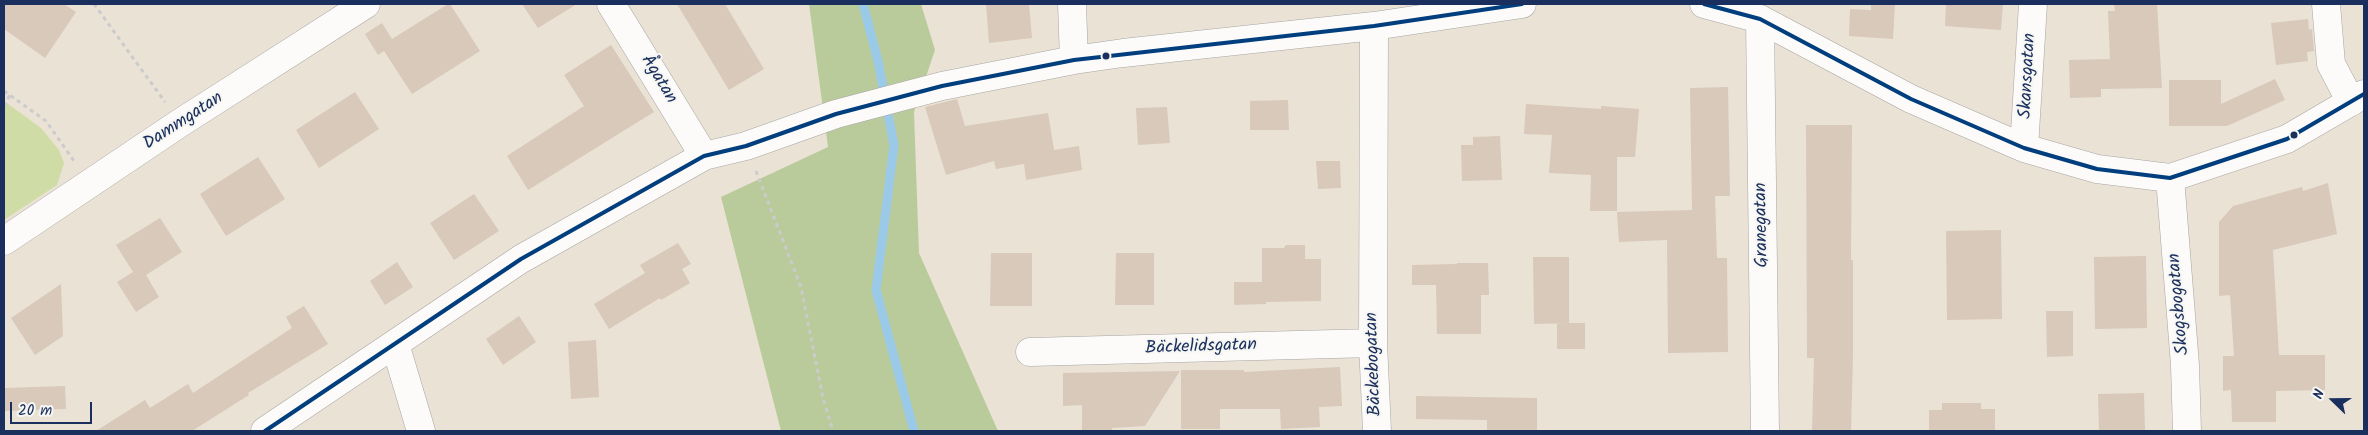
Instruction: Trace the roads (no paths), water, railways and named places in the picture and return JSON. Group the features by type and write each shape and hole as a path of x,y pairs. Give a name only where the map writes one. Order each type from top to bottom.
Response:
{"street":[{"name":"Dammgatan","path":"4,241 180,123 336,12 366,4"},
{"name":"Ågatan","path":"611,4 704,156"},
{"path":"1072,4 1074,60"},
{"path":"265,431 521,259 704,156 746,146 836,114 942,86 1074,60 1374,26 1522,4"},
{"path":"1704,4 1760,19 1911,99 2024,148 2097,169 2170,178 2287,139 2358,98 2331,64 2326,4"},
{"name":"Skansgatan","path":"2024,148 2033,4"},
{"name":"Granegatan","path":"1760,19 1765,431"},
{"name":"Bäckebogatan","path":"1374,26 1373,343 1377,431"},
{"name":"Skogsbogatan","path":"2170,178 2185,365 2187,431"},
{"name":"Bäckelidsgatan","path":"1030,352 1373,343"},
{"path":"395,344 421,431"}],"waterway":[{"path":"863,4 878,61 894,145 876,290 914,431"}]}
